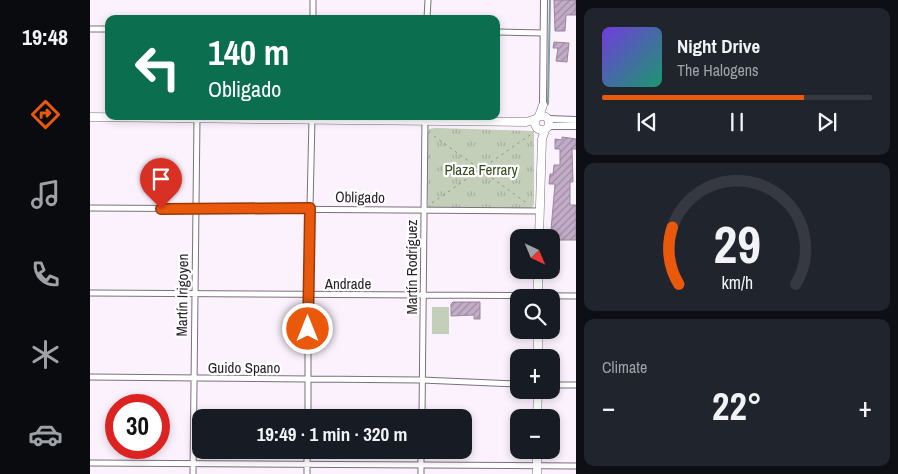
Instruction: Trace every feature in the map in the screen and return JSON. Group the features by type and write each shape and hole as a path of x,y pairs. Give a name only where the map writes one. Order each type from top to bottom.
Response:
{"main road":[{"path":"539,229 543,105"},
{"path":"90,117 105,117"},
{"path":"476,120 542,123"},
{"path":"537,459 537,474"}],"street":[{"path":"313,0 313,15"},
{"path":"427,15 428,0"},
{"path":"543,105 544,0"},
{"path":"90,29 105,30"},
{"path":"500,32 543,33"},
{"name":"Martín Irigoyen","path":"193,474 197,120"},
{"path":"308,409 308,295 312,120"},
{"name":"Martín Rodríguez","path":"422,409 425,120"},
{"path":"542,123 576,120"},
{"path":"542,123 576,126"},
{"name":"Obligado","path":"90,208 540,211"},
{"name":"Andrade","path":"90,293 510,297"},
{"name":"Andrade","path":"560,296 576,296"},
{"name":"Guido Spano","path":"90,377 422,380 510,384"},
{"path":"560,385 576,385"},
{"path":"307,459 307,474"},
{"path":"421,459 421,474"},
{"path":"90,463 576,466"}],"path":[{"path":"432,203 530,135"},
{"path":"434,136 528,204"}],"green space":[{"name":"Plaza Ferrary","path":"429,129 534,131 534,204 532,208 428,207 427,135"},
{"path":"432,307 449,307 449,334 432,334"}],"building":[{"path":"554,0 576,0 576,15 566,15 565,31 555,31"},
{"path":"554,42 569,43 567,62 556,61 558,48 553,48"},
{"path":"562,137 576,139 576,149 572,149 573,182 570,182 570,205 576,205 576,240 560,240 560,229 551,229 555,184 549,184 550,174 553,174 554,165 560,165 560,149 555,149 555,139 562,140"},
{"path":"453,302 480,302 480,319 474,319 474,315 451,316 451,304"}],"waterway":[{"path":"548,104 550,0"}],"route":[{"path":"161,209 310,208 308,329"}]}
